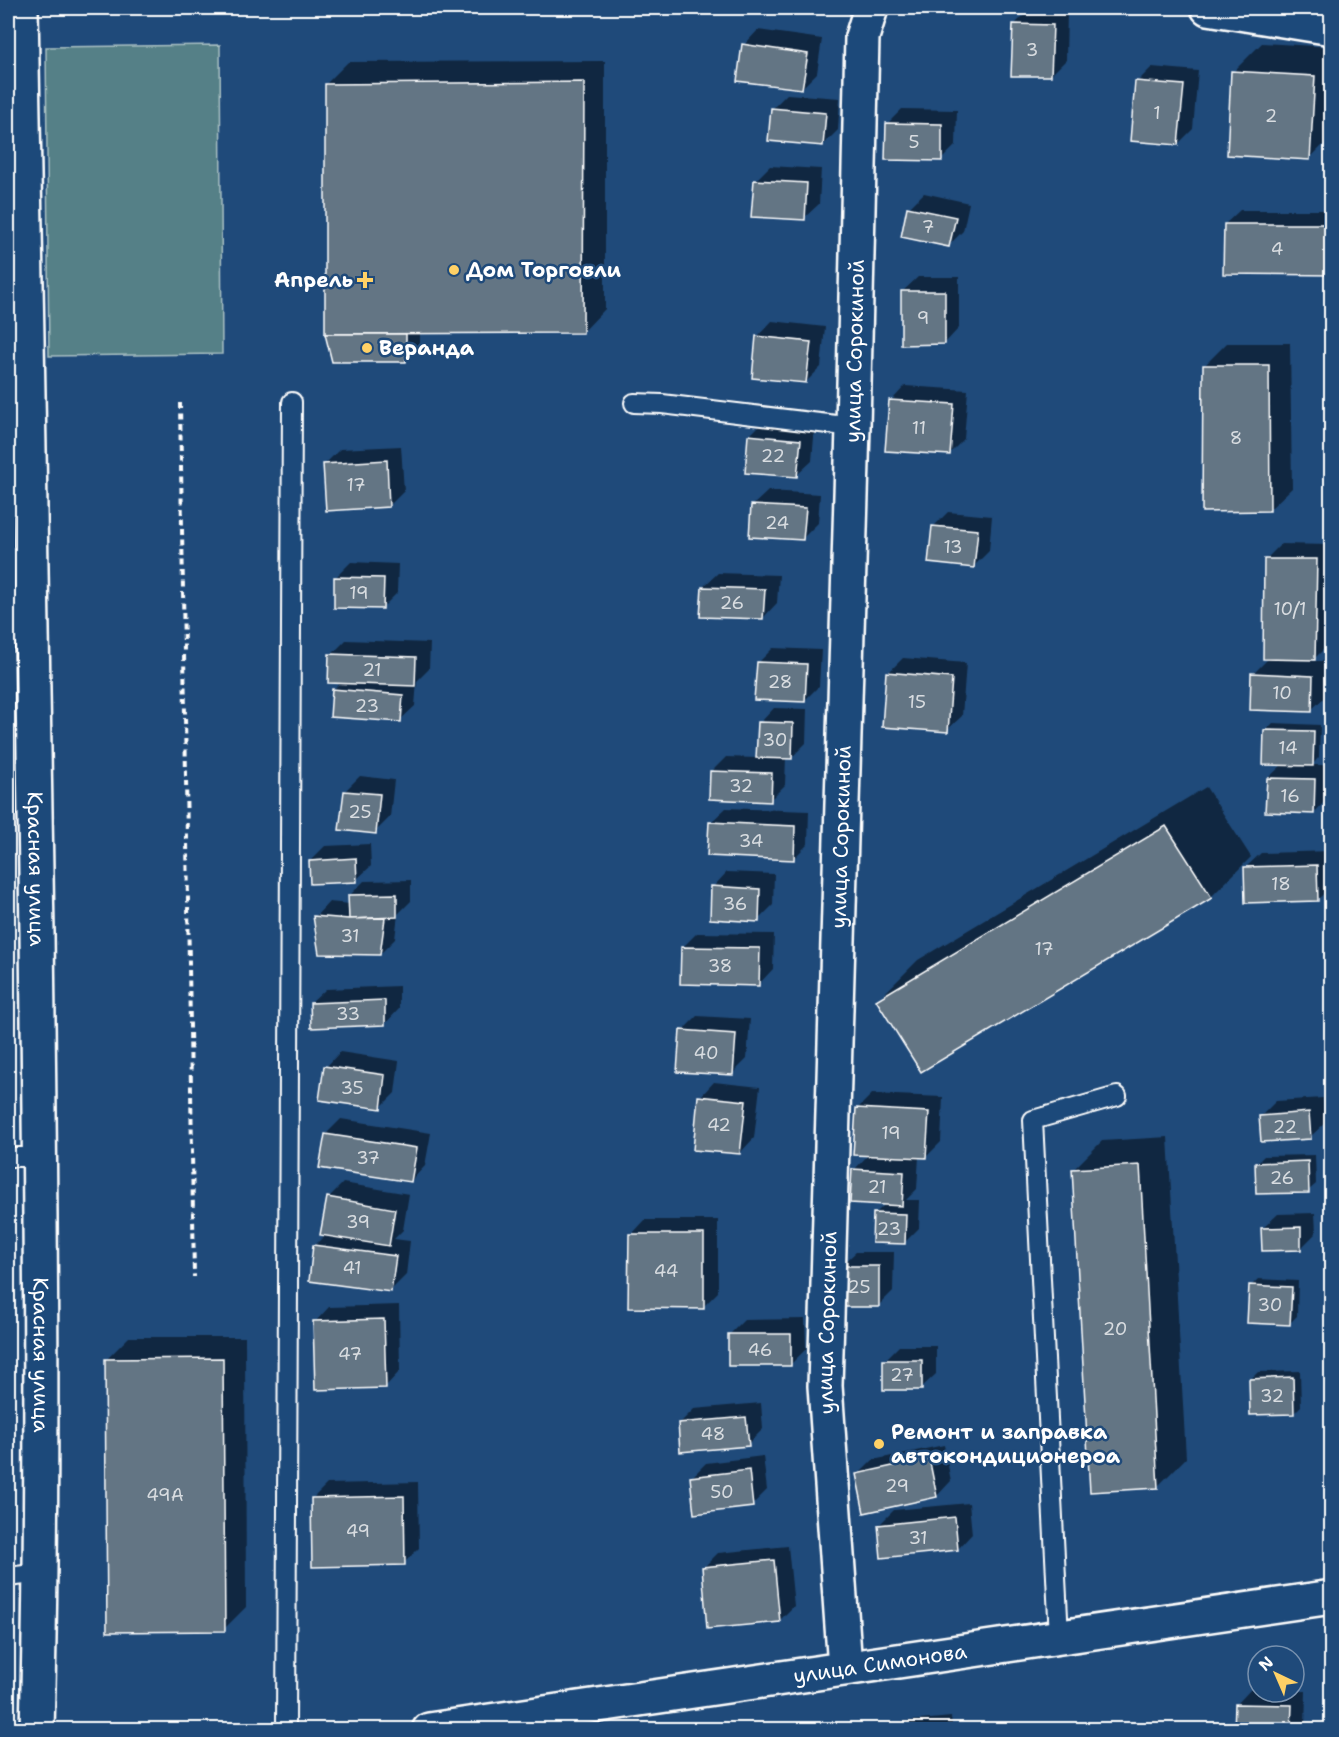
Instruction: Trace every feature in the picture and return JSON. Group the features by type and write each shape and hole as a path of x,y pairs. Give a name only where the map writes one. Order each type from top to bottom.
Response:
{"street":[{"name":"Красная улица","path":"21,8 19,420 40,1156 41,1573 37,1730"},
{"name":"улица Сорокиной","path":"845,1668 825,1386 862,37 871,8"},
{"path":"1208,8 1299,15 1332,28"},
{"name":"улица Симонова","path":"429,1730 1332,1597"}],"lane":[{"path":"286,1730 292,402"},
{"path":"634,403 662,404 853,427"},
{"path":"1059,1637 1033,1120 1117,1096"},
{"path":"8,1157 40,1156"},
{"path":"8,1577 41,1573"}],"path":[{"path":"180,403 194,1277"}],"green space":[{"path":"220,45 222,354 49,356 46,47"}],"building":[{"path":"409,8 409,11 302,9"},
{"path":"1013,24 1053,25 1051,76 1011,76"},
{"path":"742,44 808,54 802,89 737,81"},
{"path":"1231,71 1315,76 1310,160 1227,155"},
{"path":"1135,81 1184,85 1178,145 1130,141"},
{"name":"Дом Торговли","path":"584,82 583,333 325,334 325,84"},
{"path":"771,108 826,113 823,146 768,141"},
{"path":"886,123 942,124 942,161 885,160"},
{"path":"754,180 807,183 805,220 751,217"},
{"path":"907,207 956,217 949,247 901,237"},
{"path":"1224,224 1332,224 1332,275 1223,274"},
{"path":"901,291 945,291 945,344 901,345"},
{"path":"325,334 406,334 406,362 332,362"},
{"path":"756,336 811,342 806,383 752,378"},
{"path":"1203,365 1269,365 1270,511 1202,512"},
{"path":"889,400 954,404 950,455 885,451"},
{"path":"748,435 801,440 797,477 745,473"},
{"path":"387,460 389,507 326,511 323,464"},
{"path":"751,505 806,508 803,540 749,537"},
{"path":"932,526 978,530 974,568 928,563"},
{"path":"1264,559 1317,559 1315,660 1263,659"},
{"path":"334,577 384,578 383,609 334,608"},
{"path":"702,587 765,589 763,619 700,617"},
{"path":"329,654 416,657 415,686 328,683"},
{"path":"757,662 807,664 805,702 754,700"},
{"path":"886,672 952,678 948,732 882,727"},
{"path":"1251,673 1313,676 1312,712 1250,710"},
{"path":"332,689 403,695 401,722 330,717"},
{"path":"758,722 793,723 792,759 756,758"},
{"path":"1264,730 1314,731 1313,766 1263,765"},
{"path":"710,771 772,773 771,802 709,799"},
{"path":"1267,778 1315,779 1314,814 1265,812"},
{"path":"344,791 380,794 376,834 339,830"},
{"path":"709,822 795,826 794,860 707,856"},
{"path":"1166,826 1212,898 921,1072 876,1000"},
{"path":"356,858 357,882 310,884 309,861"},
{"path":"1317,865 1318,901 1245,903 1244,867"},
{"path":"711,886 760,889 759,922 710,919"},
{"path":"397,894 397,917 349,919 348,895"},
{"path":"313,916 349,919 385,918 380,955 319,954"},
{"path":"681,947 760,948 759,986 680,984"},
{"path":"385,1000 385,1025 311,1028 310,1003"},
{"path":"680,1030 736,1034 733,1075 677,1072"},
{"path":"324,1066 385,1075 381,1109 319,1100"},
{"path":"698,1096 746,1101 740,1154 693,1150"},
{"path":"856,1108 929,1112 926,1158 853,1155"},
{"path":"1309,1112 1311,1139 1261,1142 1259,1116"},
{"path":"325,1134 417,1148 411,1182 319,1168"},
{"path":"1308,1161 1309,1193 1256,1194 1255,1163"},
{"path":"1140,1165 1158,1488 1090,1492 1072,1169"},
{"path":"852,1169 904,1172 902,1206 850,1203"},
{"path":"327,1197 395,1209 389,1246 320,1235"},
{"path":"873,1213 906,1214 905,1244 872,1243"},
{"path":"1301,1227 1301,1250 1262,1251 1261,1228"},
{"path":"629,1234 704,1234 704,1309 628,1308"},
{"path":"313,1245 396,1256 391,1292 309,1281"},
{"path":"839,1266 879,1266 879,1307 839,1307"},
{"path":"1249,1285 1292,1287 1290,1325 1247,1323"},
{"path":"384,1319 386,1388 315,1390 313,1321"},
{"path":"728,1334 791,1334 791,1366 728,1366"},
{"path":"223,1358 225,1631 107,1632 105,1359"},
{"path":"883,1360 922,1360 922,1390 883,1390"},
{"path":"1293,1377 1294,1414 1250,1415 1249,1379"},
{"path":"746,1417 749,1446 680,1452 678,1423"},
{"path":"929,1458 937,1497 864,1513 856,1474"},
{"path":"749,1470 753,1507 694,1514 690,1477"},
{"path":"404,1496 405,1565 312,1567 311,1498"},
{"path":"955,1517 958,1550 881,1558 878,1525"},
{"path":"774,1560 780,1622 707,1629 702,1567"},
{"path":"1235,1704 1292,1705 1291,1730 1234,1730"}],"place":[{"name":"Дом Торговли","path":"454,270"},
{"name":"Апрель","path":"365,280"},
{"name":"Веранда","path":"367,348"},
{"name":"Ремонт и заправка автокондиционероа","path":"879,1444"}]}
